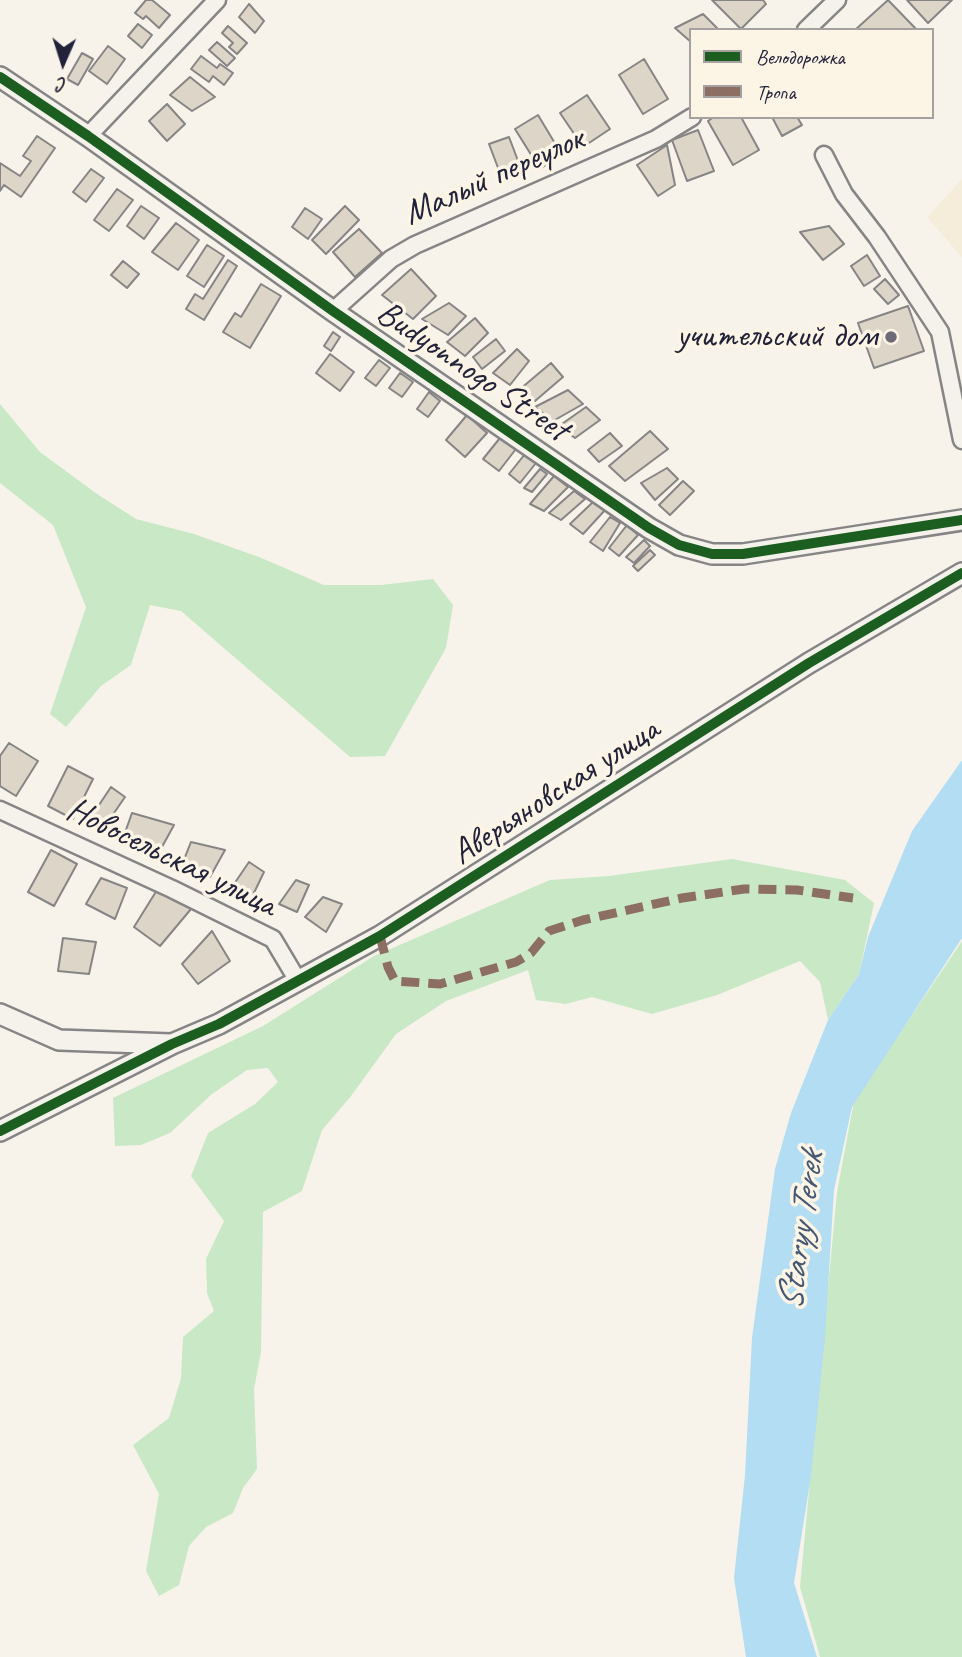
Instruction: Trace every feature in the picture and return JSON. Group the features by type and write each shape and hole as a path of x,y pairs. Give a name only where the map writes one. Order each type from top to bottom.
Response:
{"street":[{"path":"88,136 216,0"},
{"path":"808,28 837,0"},
{"name":"Budyonnogo Street","path":"0,77 88,136 333,311 649,528 679,545 712,554 743,554 962,520"},
{"name":"Малый переулок","path":"333,311 391,259 415,245 656,139 689,119"},
{"path":"824,155 844,194 877,237 940,332 962,440"},
{"name":"Аверьяновская улица","path":"0,1131 172,1044 219,1024 380,936 808,663 962,573"},
{"name":"Новосельская улица","path":"0,810 273,939 298,981"},
{"path":"0,1014 59,1040 172,1044"}],"shaded area":[{"path":"962,179 962,257 927,217"}],"green space":[{"path":"0,404 40,452 136,519 194,534 259,557 324,585 381,585 433,579 453,605 446,648 385,756 350,757 181,611 150,605 131,665 101,686 66,727 50,714 86,607 53,525 0,483"},
{"path":"732,859 845,880 874,903 859,974 828,1020 820,982 800,961 717,995 652,1014 592,997 566,1004 536,1000 528,970 446,1001 396,1034 351,1096 322,1130 302,1191 263,1212 261,1352 254,1389 257,1469 243,1488 233,1513 206,1527 189,1546 179,1585 159,1596 146,1571 159,1494 133,1445 169,1418 181,1378 183,1337 214,1311 207,1293 206,1259 224,1221 191,1176 208,1133 255,1104 278,1082 268,1068 247,1070 212,1094 170,1133 141,1145 115,1146 113,1098 263,1026 374,956 550,880 609,876"},
{"path":"962,941 962,1657 820,1657 800,1587 837,1192 854,1101"}],"water":[{"name":"Staryy Terek","path":"962,760 962,938 852,1107 834,1190 825,1337 811,1476 794,1583 817,1657 746,1657 734,1578 745,1475 752,1338 775,1169 791,1113 828,1020 859,974 868,937 912,831"}],"building":[{"path":"146,0 152,0 170,15 159,28 146,16 143,19 135,13"},
{"path":"712,0 763,0 766,4 740,28"},
{"path":"888,0 915,28 857,28"},
{"path":"907,0 952,0 928,23"},
{"path":"249,4 264,21 255,33 239,17"},
{"path":"703,14 717,28 689,28 689,40 675,28"},
{"path":"138,24 152,35 142,48 128,36"},
{"path":"228,26 247,43 237,54 229,47 233,43 222,33"},
{"path":"217,42 235,58 227,66 209,50"},
{"path":"108,46 125,59 107,84 89,71"},
{"path":"82,53 93,59 78,85 67,79"},
{"path":"201,56 217,68 220,64 233,73 224,85 213,76 209,82 191,69"},
{"path":"644,59 668,99 643,114 619,75"},
{"path":"190,77 215,97 192,111 170,95"},
{"path":"587,95 610,129 583,147 560,113"},
{"path":"167,104 185,124 167,141 149,121"},
{"path":"538,115 562,155 540,169 515,129"},
{"path":"742,119 759,150 733,165 708,121"},
{"path":"773,119 798,119 802,125 782,136"},
{"path":"698,130 714,171 687,181 672,140"},
{"path":"37,136 55,148 21,197 4,185 0,191 0,163 20,176 31,161 23,156"},
{"path":"509,137 523,174 503,181 489,144"},
{"path":"667,145 675,185 658,196 637,165"},
{"path":"91,169 104,178 86,202 73,192"},
{"path":"117,189 133,200 109,231 94,220"},
{"path":"141,206 159,218 144,239 127,226"},
{"path":"345,206 359,220 326,254 312,240"},
{"path":"305,208 322,219 308,239 292,227"},
{"path":"176,223 199,240 178,270 152,252"},
{"path":"829,226 844,244 823,260 800,232"},
{"path":"359,229 382,253 355,277 333,252"},
{"path":"207,245 224,256 204,287 187,276"},
{"path":"867,255 880,276 864,286 851,266"},
{"path":"228,260 237,266 204,320 186,309 195,294 203,299"},
{"path":"123,261 139,274 127,288 111,275"},
{"path":"411,269 436,296 413,319 382,295"},
{"path":"885,279 899,295 888,304 874,289"},
{"path":"261,284 281,296 250,348 223,332 235,313 241,317"},
{"path":"449,303 466,316 448,335 422,319"},
{"name":"учительский дом","path":"908,306 924,351 874,368 858,323"},
{"path":"475,318 488,333 465,356 447,342"},
{"path":"333,332 340,337 331,351 324,346"},
{"path":"496,339 505,351 482,369 473,357"},
{"path":"517,349 529,361 510,385 493,373"},
{"path":"330,354 354,372 340,391 316,373"},
{"path":"379,360 390,368 376,386 365,378"},
{"path":"551,363 563,377 535,401 519,390"},
{"path":"400,373 413,382 402,397 389,388"},
{"path":"568,390 583,404 553,421 535,407"},
{"path":"429,392 440,401 428,417 417,409"},
{"path":"586,407 600,420 575,438 559,426"},
{"path":"467,415 487,433 465,457 446,440"},
{"path":"650,431 668,449 625,481 609,466"},
{"path":"504,433 519,445 499,471 483,459"},
{"path":"610,433 622,446 599,462 588,450"},
{"path":"525,454 536,463 520,483 509,474"},
{"path":"667,468 678,479 655,500 641,483"},
{"path":"540,469 547,474 532,492 524,488"},
{"path":"554,476 568,487 544,511 530,504"},
{"path":"683,481 694,491 670,515 659,505"},
{"path":"574,491 585,499 561,520 549,513"},
{"path":"593,502 606,509 583,534 570,524"},
{"path":"610,517 620,523 603,551 590,542"},
{"path":"627,525 638,535 619,556 609,548"},
{"path":"644,540 650,546 634,563 626,557"},
{"path":"650,550 655,555 638,571 633,566"},
{"path":"9,743 38,761 16,796 0,786 0,756"},
{"path":"68,766 93,779 73,819 48,806"},
{"path":"111,787 125,797 101,832 87,823"},
{"path":"132,813 174,825 157,856 122,841"},
{"path":"191,842 225,850 210,877 181,867"},
{"path":"51,850 77,864 54,906 28,892"},
{"path":"249,862 264,872 251,899 232,887"},
{"path":"101,878 127,888 115,919 86,904"},
{"path":"296,880 309,885 297,912 279,904"},
{"path":"157,890 191,909 160,946 134,927"},
{"path":"323,897 342,904 326,932 305,917"},
{"path":"212,931 230,961 198,984 182,964"},
{"path":"63,938 96,942 89,974 58,971"}],"marked path":[{"path":"380,936 388,967 395,981 440,984 516,962 531,953 549,931 583,920 682,898 744,889 797,890 853,898"}],"cycle path":[{"path":"0,77 88,136 333,311 649,528 679,545 712,554 743,554 962,520"},
{"path":"0,1131 172,1044 219,1024 380,936 809,663 962,573"}],"place":[{"name":"учительский дом","path":"891,337"}]}
